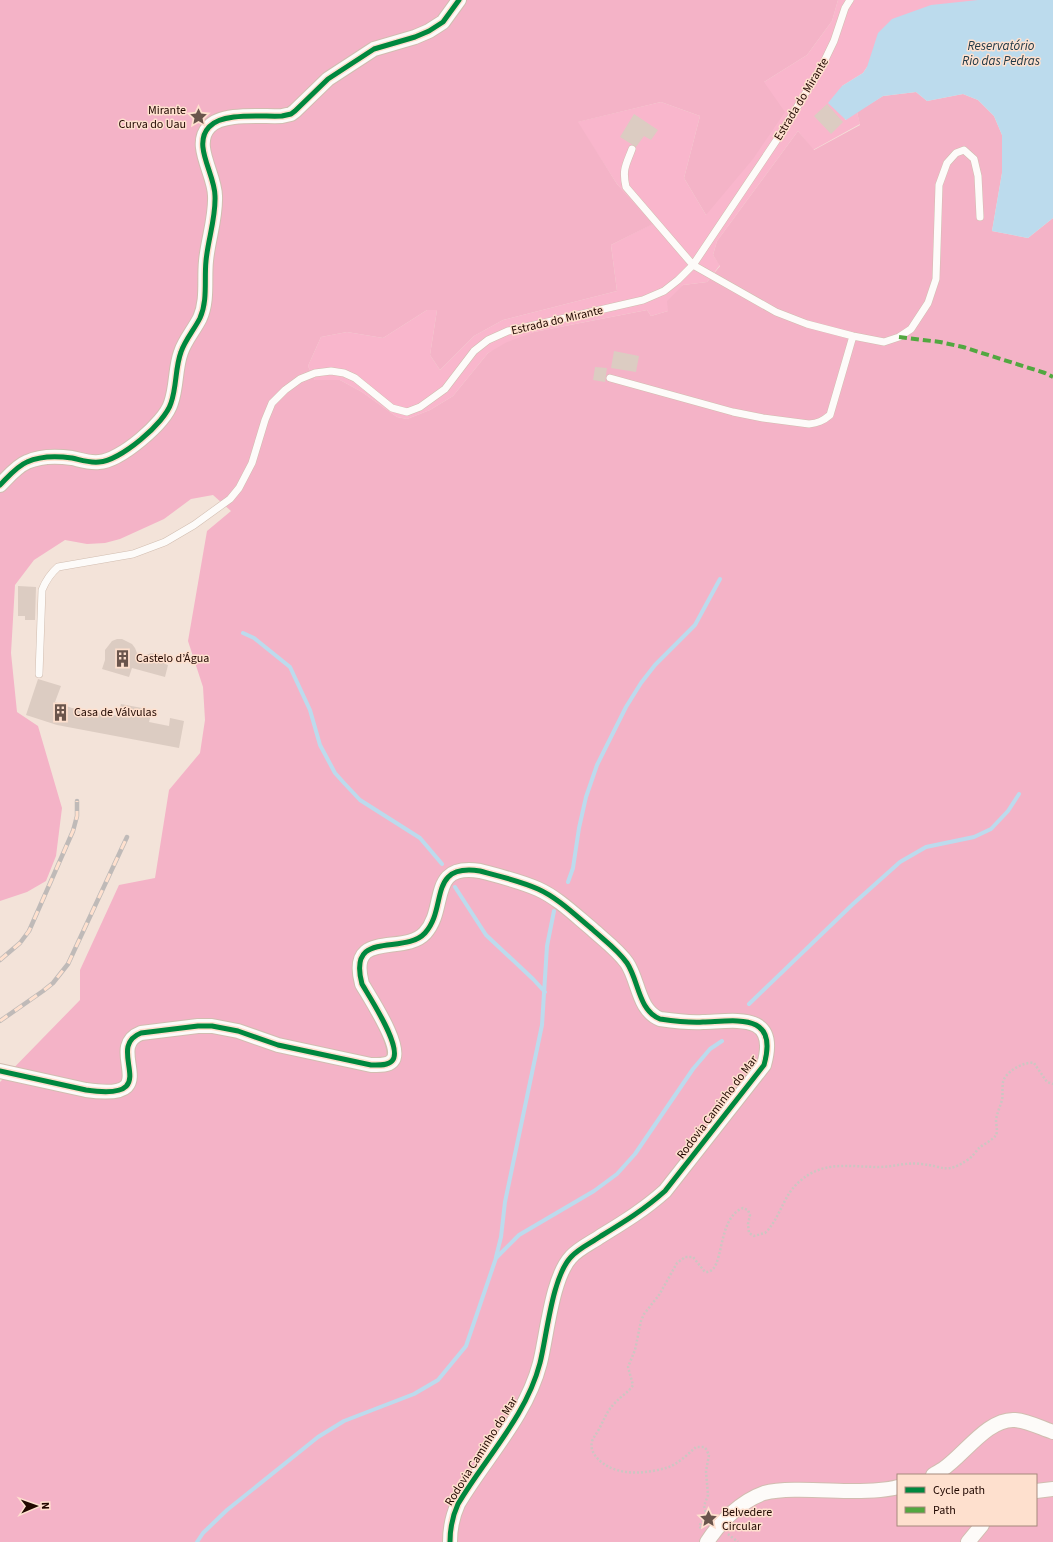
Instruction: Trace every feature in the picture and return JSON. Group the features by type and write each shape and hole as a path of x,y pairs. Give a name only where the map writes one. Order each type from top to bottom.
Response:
{"street":[{"path":"0,485 26,462 39,458 66,457 90,462 101,462 112,458 136,444 164,416 171,404 181,352 200,318 204,299 206,263 215,202 212,176 202,146 204,134 212,123 222,118 282,116 291,114 328,78 374,49 415,37 429,31 443,22 459,0"},
{"name":"Rodovia Caminho do Mar","path":"0,1071 86,1090 99,1092 119,1091 126,1088 130,1082 127,1054 132,1038 142,1033 198,1026 212,1026 238,1031 278,1045 371,1065 383,1065 392,1062 395,1056 394,1044 362,984 359,966 363,956 369,950 376,947 418,939 430,926 445,880 454,872 470,869 536,888 563,904 620,955 631,970 646,1008 655,1017 693,1023 734,1020 749,1021 763,1030 768,1042 768,1053 764,1065 665,1191 649,1206 576,1253 571,1257 562,1271 556,1290 539,1364 532,1384 512,1424 458,1504 453,1514 450,1528 450,1542"},
{"path":"934,1474 943,1469 986,1431 998,1423 1006,1420 1015,1420 1053,1432"},
{"path":"707,1542 717,1529 734,1512 753,1498 765,1493 790,1490 868,1491 897,1487"},
{"path":"1037,1491 1053,1488"},
{"path":"968,1542 981,1526"}],"lane":[{"name":"Estrada do Mirante","path":"39,674 42,590 51,573 58,567 133,554 165,542 194,525 230,499 239,488 252,463 265,420 272,403 285,390 300,379 315,373 331,371 344,373 355,378 392,408 407,412 414,410 445,389 474,350 488,340 508,330 643,300 664,292 693,265 778,138 821,68 834,41 844,8 850,0"},
{"path":"632,150 623,174 626,187 693,265 776,312 807,324 853,336 884,342 899,337 912,329 928,303 936,279 939,185 947,163 956,153 964,150 974,159 978,176 980,217"},
{"path":"610,378 733,412 771,419 816,424 823,421 832,411 853,336"}],"path":[{"path":"699,1526 707,1516 704,1506 708,1495 706,1471 709,1455 704,1447 696,1447 680,1461 670,1466 636,1473 613,1470 604,1465 595,1457 592,1451 592,1442 606,1413 616,1401 628,1392 633,1385 628,1367 635,1350 641,1321 644,1314 659,1295 677,1263 685,1257 693,1257 704,1272 709,1272 712,1270 720,1254 727,1225 734,1213 746,1208 750,1215 748,1224 749,1233 754,1236 765,1234 774,1222 787,1197 800,1181 816,1171 848,1165 879,1167 920,1164 944,1169 957,1166 970,1158 979,1148 997,1133 996,1117 1002,1099 1003,1081 1006,1076 1018,1066 1030,1062 1034,1064 1047,1082 1053,1084"}],"shaded area":[{"path":"0,0 838,0 832,21 807,55 764,82 785,112 753,159 706,215 684,178 700,116 661,102 578,122 617,184 653,224 611,245 617,291 503,320 474,336 440,370 430,355 437,310 427,310 383,338 347,332 321,337 308,366 315,380 340,380 362,392 397,417 407,419 430,410 453,396 488,353 507,342 534,332 647,310 651,316 668,311 667,301 683,285 707,282 720,266 713,255 717,241 798,131 814,150 860,125 857,112 883,96 916,92 927,101 963,94 978,100 994,116 1002,135 1002,173 992,231 1028,238 1053,218 1053,1542 0,1542 0,1082 80,1000 80,970 119,885 155,878 169,790 200,753 205,720 203,687 188,641 207,531 231,511 213,495 191,499 164,519 120,539 105,543 87,544 65,540 34,560 15,585 11,653 17,712 38,726 62,808 56,856 46,881 27,892 0,901"},
{"path":"838,0 978,0 867,67 863,73 842,86 845,120 857,112 860,124 813,150 798,131 717,241 713,255 720,265 707,282 683,285 668,311 651,316 647,310 534,332 488,353 453,396 430,410 407,419 397,417 362,392 340,380 315,380 308,366 321,337 347,332 383,338 427,310 437,310 430,355 440,370 474,336 503,320 617,291 611,245 652,224 617,184 577,122 661,102 700,116 684,178 706,215 764,82 807,55 832,21"}],"water":[{"name":"Reservatório Rio das Pedras","path":"978,0 1053,0 1053,218 1028,238 992,231 1002,173 1002,135 994,116 978,100 963,94 927,101 916,92 883,96 846,120 828,103 842,86 863,73 867,67 878,33 892,19 931,5"}],"building":[{"path":"827,104 843,122 831,134 814,116"},
{"path":"634,114 658,130 651,140 644,136 636,147 620,137"},
{"path":"614,351 639,356 636,372 611,368"},
{"path":"595,367 607,368 605,382 593,380"},
{"path":"18,586 36,587 35,620 25,620 25,616 18,616"},
{"name":"Castelo d’Água","path":"122,639 132,644 139,658 151,653 159,654 165,664 168,665 165,677 132,668 129,677 102,669 105,660 105,650 112,641"},
{"name":"Casa de Válvulas","path":"38,679 61,686 55,702 72,708 118,716 121,704 152,710 149,722 169,726 170,718 184,721 179,748 57,725 26,715"}],"waterway":[{"path":"568,882 573,868 579,828 586,797 597,765 626,707 641,683 655,665 695,625 720,579"},
{"path":"243,633 254,638 290,667 310,710 320,745 335,773 360,800 420,838 442,864"},
{"path":"749,1004 853,904 900,862 926,847 974,837 991,829 1008,811 1019,794"},
{"path":"455,887 486,935 545,992"},
{"path":"496,1257 501,1237 505,1202 542,1025 547,946 554,911"},
{"path":"197,1542 203,1533 227,1510 318,1437 344,1421 414,1394 438,1380 466,1346 496,1258 519,1235 594,1191 617,1174 635,1154 693,1069 710,1049 722,1041"}],"railway":[{"path":"0,960 20,943 29,931 73,831 77,816 77,801"},
{"path":"0,1021 53,983 68,964 127,837"}],"marked path":[{"path":"899,337 940,342 963,347 1045,373 1053,377"}],"cycle path":[{"path":"0,485 20,466 32,460 49,457 72,458 95,462 108,460 141,440 160,421 167,411 173,397 181,352 200,318 204,304 205,268 215,204 212,178 203,151 204,134 209,127 215,122 233,117 282,116 291,114 328,79 374,49 415,37 429,31 443,22 459,0"},
{"path":"0,1071 86,1090 110,1092 124,1088 129,1081 130,1072 127,1050 131,1040 141,1033 198,1026 212,1026 238,1031 278,1045 371,1065 388,1064 392,1061 394,1046 378,1011 362,984 360,967 363,956 370,949 380,946 404,943 416,939 425,933 432,923 445,881 452,874 463,870 480,871 517,881 538,889 559,902 611,945 623,958 631,970 647,1009 660,1019 692,1022 741,1021 752,1023 760,1028 766,1036 767,1048 764,1065 665,1191 650,1204 578,1251 564,1266 551,1307 540,1363 534,1383 515,1419 458,1504 454,1513 450,1532 450,1542"}],"place":[{"name":"Mirante Curva do Uau","path":"199,117"},
{"name":"Castelo d’Água","path":"123,658"},
{"name":"Casa de Válvulas","path":"61,712"},
{"name":"Belvedere Circular","path":"709,1519"}]}
